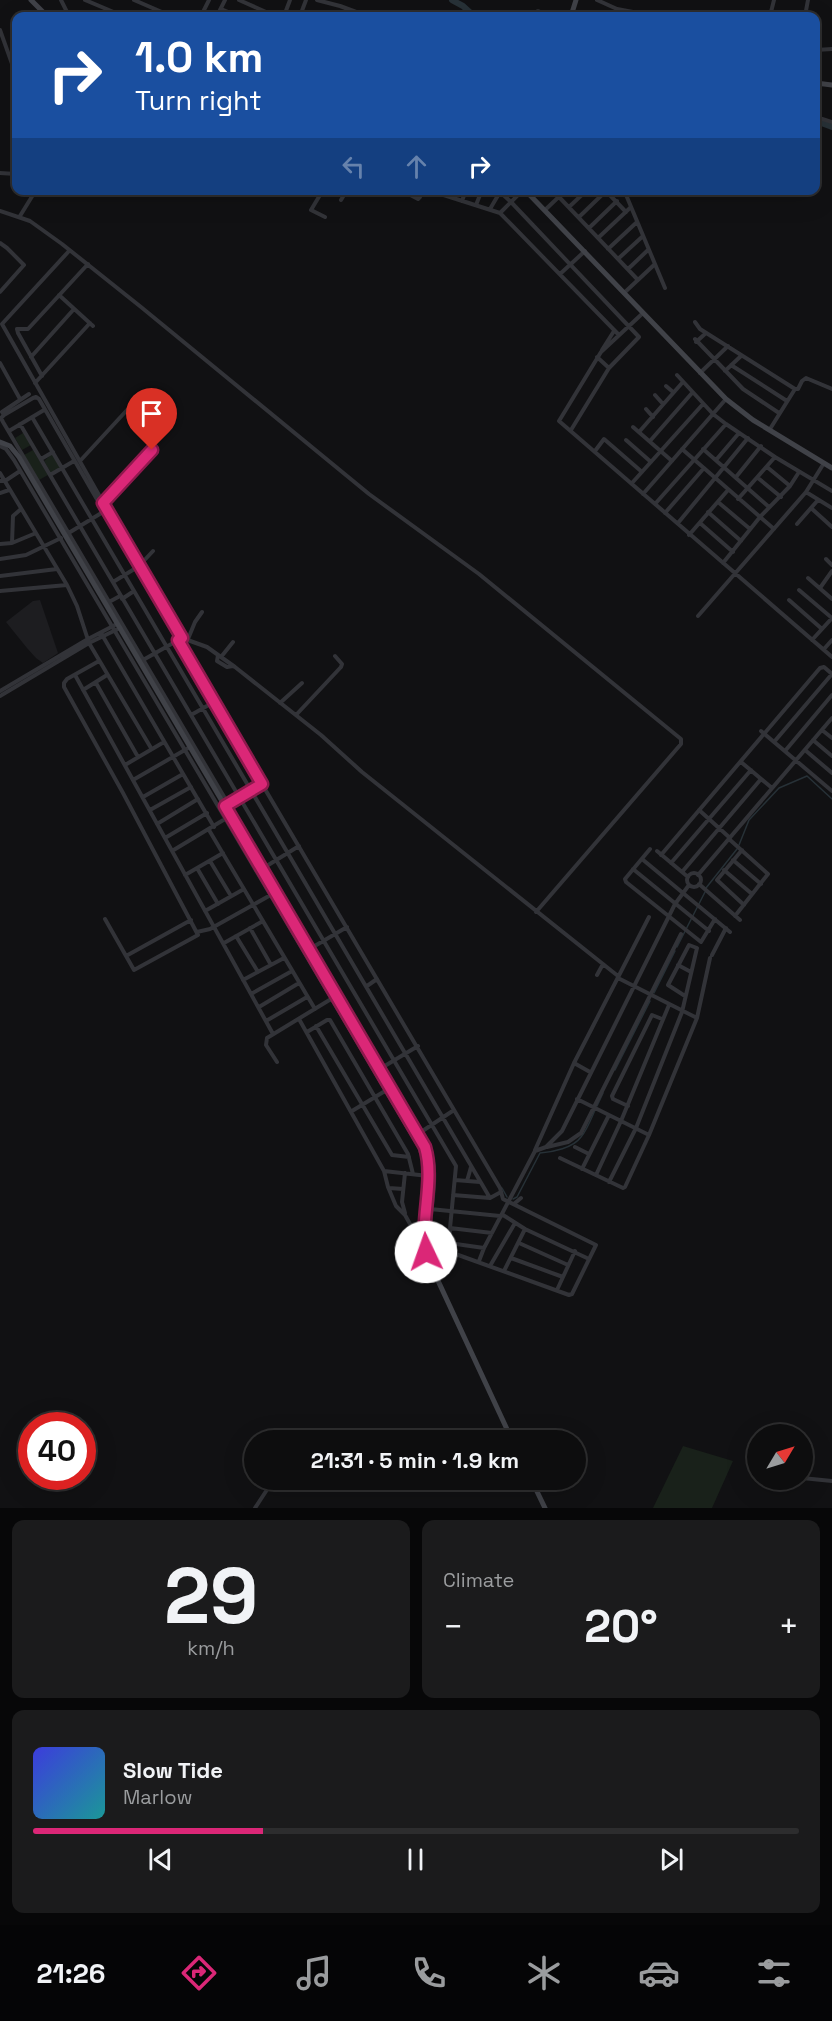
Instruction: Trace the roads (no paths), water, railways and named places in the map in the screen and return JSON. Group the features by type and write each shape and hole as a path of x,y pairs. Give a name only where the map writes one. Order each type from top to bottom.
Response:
{"street":[{"path":"31,0 43,12"},
{"path":"88,0 114,12"},
{"path":"134,0 162,12"},
{"path":"219,12 225,0"},
{"path":"239,0 266,12"},
{"path":"306,0 302,10 308,12"},
{"path":"317,0 356,12"},
{"path":"597,0 617,9 633,12"},
{"path":"221,9 228,12"},
{"path":"0,30 12,64"},
{"path":"20,216 33,195"},
{"path":"320,195 311,210 325,217"},
{"path":"341,200 344,195"},
{"path":"444,195 500,213 619,335"},
{"path":"462,201 464,195"},
{"path":"476,205 480,195"},
{"path":"490,209 497,195"},
{"path":"503,195 639,337 609,368 571,430"},
{"path":"500,213 519,195"},
{"path":"529,195 726,399 753,420 832,468"},
{"path":"569,207 582,195"},
{"path":"579,217 603,195"},
{"path":"611,195 626,212"},
{"path":"626,195 665,288"},
{"path":"544,210 559,197 638,280"},
{"path":"589,228 616,201"},
{"path":"598,238 631,207"},
{"path":"0,211 20,216 88,264 369,494 479,574 681,740 681,744 536,912"},
{"path":"609,249 637,222"},
{"path":"619,258 643,236"},
{"path":"0,243 24,265 0,292"},
{"path":"628,269 648,250"},
{"path":"20,424 456,1166 451,1211 450,1252 569,1295 572,1294 596,1246 515,1203 503,1199 502,1191 418,1046 214,702 2,324 69,251"},
{"path":"560,274 585,251"},
{"path":"42,376 17,329 28,329 88,264"},
{"path":"624,293 655,264"},
{"path":"35,383 91,324 59,295"},
{"path":"31,357 74,309"},
{"path":"643,313 597,357 559,421 832,657"},
{"path":"695,322 706,333 795,389"},
{"path":"601,352 614,331"},
{"path":"706,333 696,341 744,389 779,413"},
{"path":"700,374 728,346"},
{"path":"725,372 741,356"},
{"path":"597,357 609,368"},
{"path":"0,363 20,399"},
{"path":"731,365 787,401"},
{"path":"677,375 682,383 726,424 832,491"},
{"path":"770,429 795,389 798,389 806,378 832,389"},
{"path":"639,432 682,383"},
{"path":"666,386 673,393"},
{"path":"650,441 692,393"},
{"path":"28,394 2,413 1,418 64,536"},
{"path":"655,395 663,404"},
{"path":"2,413 36,397 138,567"},
{"path":"80,461 139,397"},
{"path":"643,494 726,399"},
{"path":"632,483 703,404"},
{"path":"646,409 653,417"},
{"path":"9,431 45,410"},
{"path":"32,417 490,1198"},
{"path":"655,504 726,424"},
{"path":"633,427 672,461"},
{"path":"716,460 739,433"},
{"path":"678,524 748,438"},
{"path":"595,451 604,439 642,472"},
{"path":"626,440 651,462"},
{"path":"0,444 10,446 19,457 333,997 385,1092 419,1147 426,1175 429,1209"},
{"path":"0,444 10,454 109,602 226,805 227,817"},
{"path":"735,477 761,446"},
{"path":"682,449 774,529"},
{"path":"702,449 769,507"},
{"path":"103,503 152,450"},
{"path":"41,459 53,452"},
{"path":"738,499 775,457"},
{"path":"50,475 74,461"},
{"path":"698,616 806,492 824,463"},
{"path":"767,467 790,486"},
{"path":"666,513 704,468"},
{"path":"2,481 21,471"},
{"path":"723,563 760,517 790,486 799,472"},
{"path":"0,473 2,481 67,585 99,661 152,748"},
{"path":"758,478 781,496"},
{"path":"0,493 9,490"},
{"path":"690,535 728,490"},
{"path":"806,492 832,508"},
{"path":"797,524 818,500"},
{"path":"718,502 750,529"},
{"path":"811,508 832,527"},
{"path":"12,543 13,516 21,509"},
{"path":"0,559 26,555 44,548 103,512"},
{"path":"708,512 741,541"},
{"path":"700,523 733,552"},
{"path":"0,544 12,543 36,533"},
{"path":"112,582 138,567 153,551"},
{"path":"826,559 832,566"},
{"path":"0,576 57,569"},
{"path":"820,588 832,571"},
{"path":"808,578 832,599"},
{"path":"0,591 67,585"},
{"path":"799,590 832,617 812,640"},
{"path":"109,602 134,591"},
{"path":"789,600 822,629"},
{"path":"189,639 192,628 202,612"},
{"path":"0,691 116,627"},
{"path":"102,635 214,827"},
{"path":"143,660 180,639 189,639 207,647 219,656"},
{"path":"824,650 832,640"},
{"path":"0,696 89,641"},
{"path":"233,642 219,656 217,662 227,667 233,666 618,977 697,1018"},
{"path":"296,716 341,667 342,664 335,656"},
{"path":"99,661 64,682 64,687 137,818 197,932 197,937 136,971 105,919"},
{"path":"661,855 741,762 762,732 823,666 832,674 774,742"},
{"path":"75,675 273,1034"},
{"path":"83,690 107,675"},
{"path":"96,683 138,757"},
{"path":"280,703 302,683"},
{"path":"785,751 832,695"},
{"path":"191,715 214,702"},
{"path":"698,875 831,720"},
{"path":"822,730 832,738"},
{"path":"762,732 832,791"},
{"path":"813,740 832,756"},
{"path":"125,765 164,742"},
{"path":"133,780 188,749"},
{"path":"188,749 265,867 427,1141 434,1160 426,1249 429,1263 507,1430"},
{"path":"805,750 832,773"},
{"path":"741,762 772,788"},
{"path":"671,863 751,770"},
{"path":"143,797 183,774"},
{"path":"682,872 761,779"},
{"path":"226,805 262,784"},
{"path":"150,810 191,787"},
{"path":"158,824 198,799"},
{"path":"699,810 768,873 744,905 738,918 699,884"},
{"path":"165,838 207,813"},
{"path":"172,851 227,817"},
{"path":"209,830 315,1009"},
{"path":"265,867 299,846"},
{"path":"739,848 717,882 744,905"},
{"path":"650,849 625,879 626,882 701,942 715,919"},
{"path":"657,851 688,877"},
{"path":"185,875 223,853"},
{"path":"560,1158 609,1182 625,1187 697,1018 711,956 728,930 642,859"},
{"path":"733,860 761,884"},
{"path":"210,861 231,896"},
{"path":"197,868 218,904"},
{"path":"633,869 709,931"},
{"path":"724,870 752,894"},
{"path":"688,877 692,874 698,875"},
{"path":"698,875 699,884"},
{"path":"688,877 689,885"},
{"path":"689,885 694,887 699,884"},
{"path":"546,1147 561,1131 675,903 689,885"},
{"path":"205,911 244,889"},
{"path":"197,932 214,927 273,894"},
{"path":"479,1261 535,1151 574,1062 650,917"},
{"path":"125,956 190,920"},
{"path":"224,943 263,921"},
{"path":"313,947 347,927"},
{"path":"250,928 271,965"},
{"path":"535,1151 575,1139 580,1133 681,934"},
{"path":"236,936 258,972"},
{"path":"609,1182 636,1128 682,1012 697,948 688,945 668,985 685,996"},
{"path":"243,980 284,958"},
{"path":"597,975 603,964"},
{"path":"678,965 691,972"},
{"path":"251,994 292,971"},
{"path":"367,986 377,979"},
{"path":"258,1008 299,983"},
{"path":"266,1021 307,997"},
{"path":"277,1062 265,1044 267,1038 333,997"},
{"path":"333,997 422,1140 428,1156 426,1175"},
{"path":"596,1175 628,1106 669,1005"},
{"path":"628,1106 613,1099 612,1096 652,1015 662,1019"},
{"path":"299,1019 384,1171 396,1206 405,1215"},
{"path":"307,1032 330,1020 410,1158 413,1174"},
{"path":"316,1026 392,1155 410,1158"},
{"path":"383,1066 418,1046"},
{"path":"574,1062 590,1072"},
{"path":"352,1111 385,1092"},
{"path":"577,1099 649,1135"},
{"path":"421,1132 454,1110"},
{"path":"582,1168 609,1115"},
{"path":"575,1147 589,1154"},
{"path":"467,1181 471,1166"},
{"path":"384,1171 426,1175"},
{"path":"405,1173 402,1207 426,1249"},
{"path":"455,1179 481,1182"},
{"path":"388,1188 403,1189"},
{"path":"453,1195 490,1198 502,1191"},
{"path":"515,1203 521,1198"},
{"path":"429,1209 502,1215 525,1229 589,1258"},
{"path":"490,1266 515,1222"},
{"path":"450,1228 492,1233"},
{"path":"504,1271 525,1229"},
{"path":"449,1243 484,1248"},
{"path":"519,1243 568,1265"},
{"path":"556,1290 575,1251"},
{"path":"511,1258 563,1277"},
{"path":"813,1479 832,1481"},
{"path":"255,1508 267,1490"},
{"path":"536,1490 545,1508"}],"waterway":[{"path":"452,0 470,12"},
{"path":"820,122 832,127"},
{"path":"739,845 749,820 779,788 807,776 832,799"},
{"path":"706,888 737,849"},
{"path":"677,947 705,892"},
{"path":"654,993 675,951"},
{"path":"615,1070 650,1001"},
{"path":"597,1106 603,1093"},
{"path":"513,1199 517,1197 540,1153 562,1149 577,1141 585,1131 595,1110"},
{"path":"502,1188 507,1197"}]}
